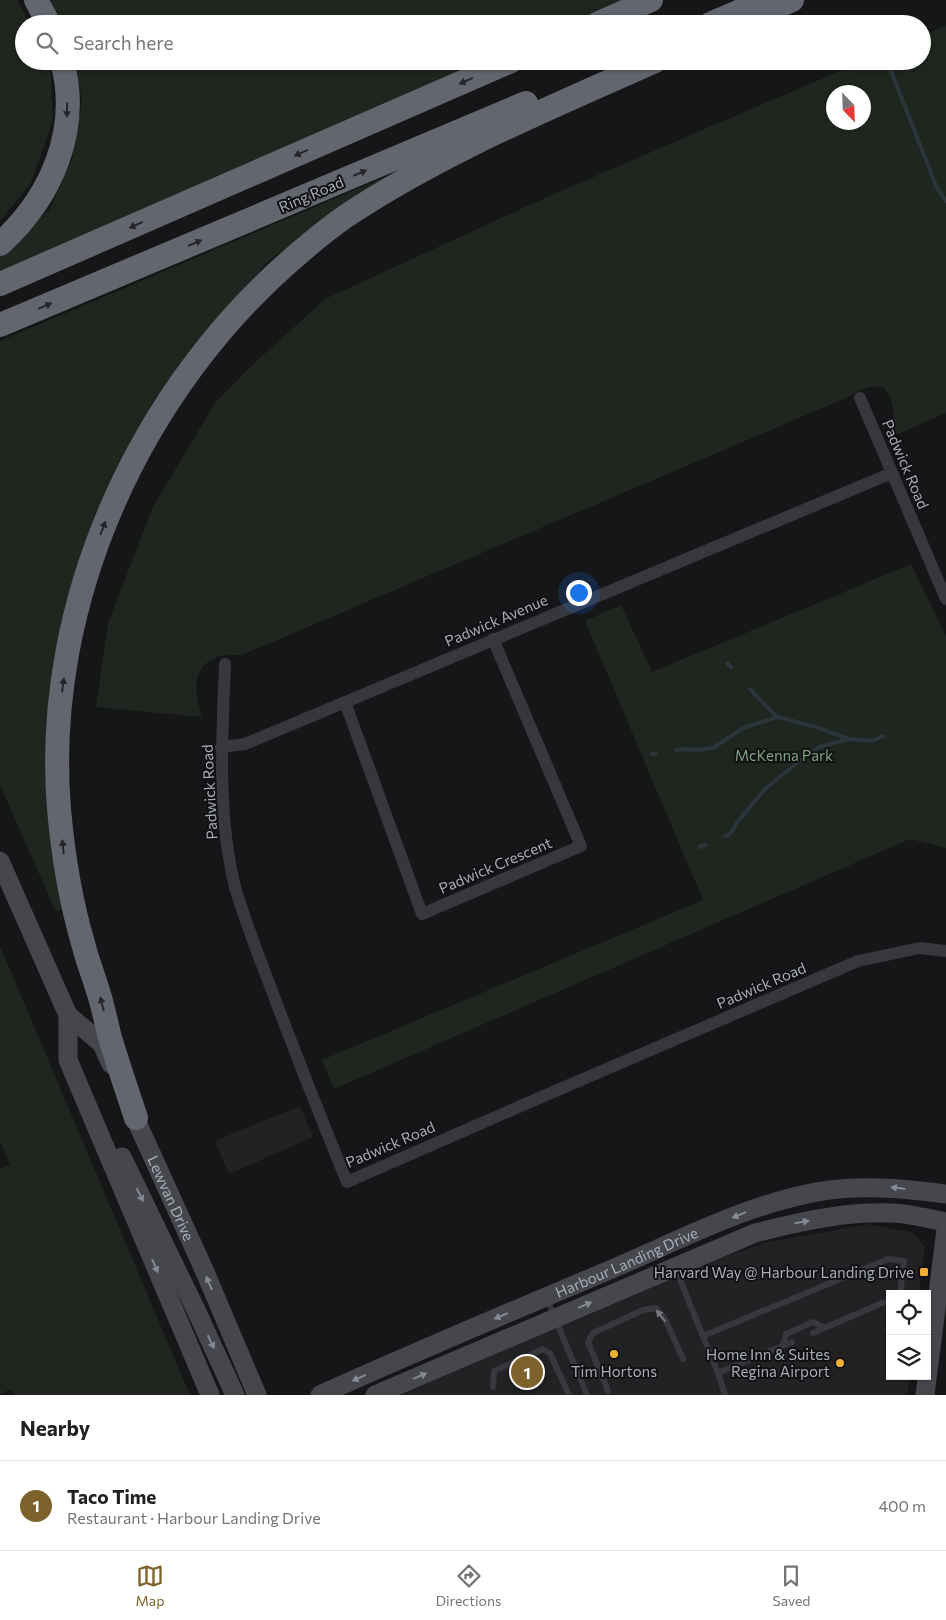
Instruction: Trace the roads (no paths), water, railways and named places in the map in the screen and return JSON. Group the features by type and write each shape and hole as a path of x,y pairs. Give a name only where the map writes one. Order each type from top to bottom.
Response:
{"highway":[{"path":"36,0 44,15"},
{"path":"617,15 651,0"},
{"path":"731,15 766,0"},
{"path":"759,15 792,0"},
{"path":"0,244 35,206 53,176 63,144 67,108 64,70"},
{"path":"0,284 490,70"},
{"name":"Ring Road","path":"0,325 601,70"},
{"path":"136,1118 82,942 64,856 58,783 58,734 61,702 66,663 78,604 98,541 125,480 164,408 196,361 265,282 316,238 343,218 416,174 525,120 635,70"}],"street":[{"name":"Padwick Road","path":"860,398 946,599"},
{"name":"Padwick Avenue","path":"222,747 245,744 892,473"},
{"name":"Padwick Crescent","path":"345,702 422,914 581,846 493,639"},
{"name":"Padwick Road","path":"225,664 222,747 223,809 235,886 246,921 305,1078 347,1182 858,961 920,948 946,951"},
{"name":"Lewvan Drive","path":"0,861 68,1015 68,1060 210,1395"},
{"name":"Lewvan Drive","path":"68,1015 102,1044 205,1272 257,1395"},
{"path":"68,1060 115,1144 235,1395"},
{"name":"Harbour Landing Drive","path":"320,1395 711,1226 765,1205 828,1190 865,1187 888,1187 946,1194"},
{"name":"Harbour Landing Drive","path":"375,1395 755,1233 816,1219 857,1215 903,1214 946,1222"},
{"path":"925,1395 946,1230"}],"lane":[{"path":"703,1336 888,1259 904,1261 900,1290"},
{"path":"674,1267 718,1373 725,1395"},
{"path":"546,1297 587,1395"},
{"path":"813,1333 886,1302"},
{"path":"608,1391 588,1342 593,1333 643,1310 656,1308 665,1320 683,1359"},
{"path":"783,1346 786,1334 813,1322 825,1328"},
{"path":"718,1373 792,1342"},
{"path":"493,1387 494,1371 544,1349 550,1353 569,1395"}],"waterway":[{"path":"891,70 937,188 946,201"},
{"path":"727,663 731,667"},
{"path":"750,689 777,717"},
{"path":"676,750 713,748 743,728 777,717 816,727 849,739 872,741 883,736"},
{"path":"725,836 730,834 738,821 766,788 797,763 819,747 849,739"},
{"path":"699,847 705,845"}],"place":[{"name":"Harvard Way @ Harbour Landing Drive","path":"924,1272"},
{"name":"Tim Hortons","path":"614,1354"},
{"name":"Home Inn & Suites Regina Airport","path":"840,1363"},
{"name":"Taco Time","path":"527,1372"}],"park label":[{"name":"McKenna Park","path":"784,755"}]}
